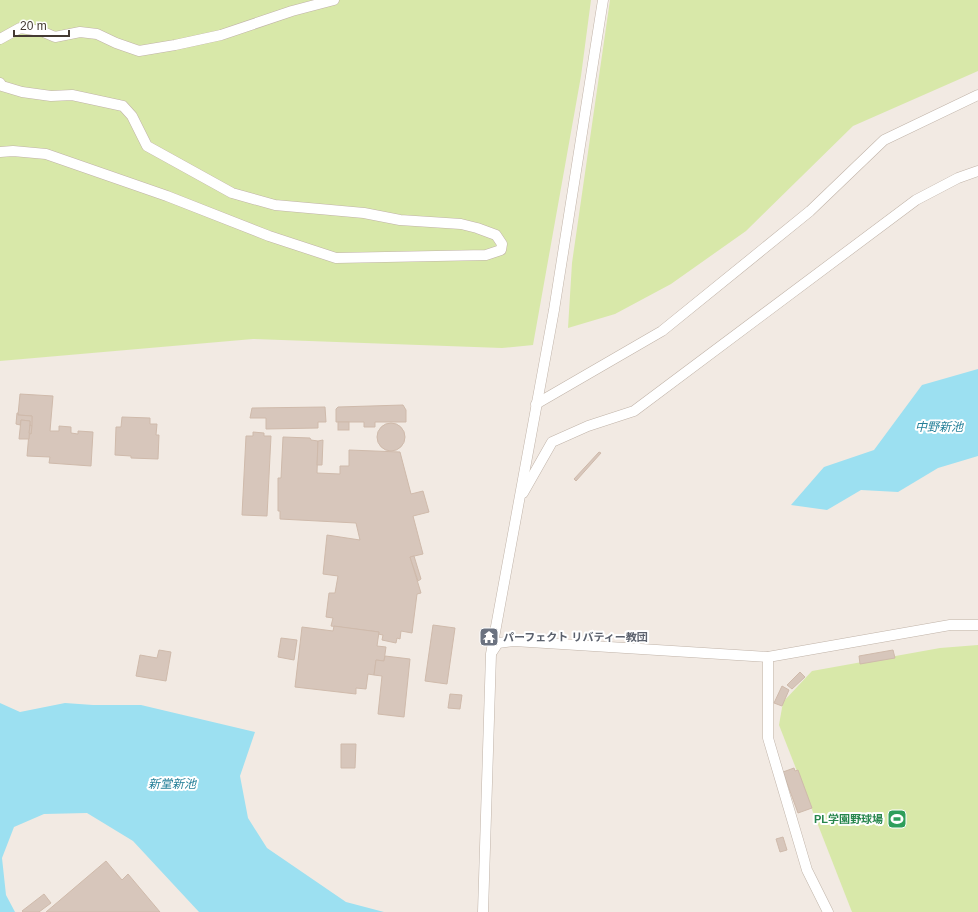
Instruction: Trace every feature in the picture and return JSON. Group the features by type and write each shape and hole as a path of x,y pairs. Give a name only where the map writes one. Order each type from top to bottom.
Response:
{"lane":[{"path":"0,39 20,28 41,31 55,36 80,32 97,34 116,43 139,50 175,45 221,35 292,11 334,0"},
{"path":"483,912 491,654 554,310 603,0"},
{"path":"0,83 2,86 22,92 51,96 72,95 122,106 132,116 147,146 232,194 275,205 364,213 400,220 461,224 496,234 502,244 501,250 486,255 336,258 269,236 167,196 46,154 13,151 0,152"},
{"path":"536,404 662,331 810,211 884,140 978,95"},
{"path":"519,500 552,442 588,426 634,411 916,200 958,178 978,171"},
{"path":"491,654 498,643 514,641 768,657 950,625 978,625"},
{"path":"768,657 768,738 807,870 828,912"}],"green space":[{"path":"0,0 591,0 581,76 533,345 502,348 253,339 0,361"},
{"path":"610,0 978,0 978,71 853,126 746,231 671,284 615,314 568,328 572,263"},
{"name":"PL学園野球場","path":"978,645 978,912 852,912 779,725 783,702 812,671 940,648"}],"water":[{"name":"中野新池","path":"978,369 978,456 938,468 898,492 861,490 827,510 791,505 824,467 874,450 922,385"},
{"name":"新堂新池","path":"0,703 20,712 65,703 93,705 141,705 255,732 240,776 248,818 267,848 346,902 384,912 199,912 133,841 87,813 44,814 14,827 2,858 6,895 15,912 0,912"}],"building":[{"path":"20,394 53,396 50,431 59,431 59,426 71,427 71,433 78,434 78,431 93,432 91,466 49,463 50,457 27,456 29,433 31,434 32,416 18,415"},
{"path":"403,405 406,410 406,422 375,422 375,427 364,427 364,422 336,422 336,409 338,407"},
{"path":"325,407 326,422 318,422 318,428 266,429 266,418 250,418 252,408"},
{"path":"17,413 18,415 32,416 32,426 30,425 30,421 21,420 20,425 16,424"},
{"path":"122,417 150,418 150,424 157,424 156,435 159,435 158,459 131,458 131,456 115,455 116,427 121,427"},
{"path":"21,420 30,421 29,439 19,439"},
{"path":"338,422 349,422 349,430 338,430"},
{"path":"391,423 401,427 405,437 401,447 391,451 381,447 377,437 381,427"},
{"path":"30,425 32,426 31,434 29,433"},
{"path":"253,432 264,433 264,436 271,436 267,516 242,515 246,436 253,436"},
{"path":"283,437 310,438 311,440 318,441 317,473 340,474 340,466 349,466 349,450 400,452 411,494 423,491 429,512 413,516 423,554 410,557 421,593 417,594 412,633 401,631 400,639 397,638 396,643 382,640 383,635 378,634 379,632 331,626 333,618 326,617 329,593 335,593 338,576 323,574 327,535 360,540 356,523 280,519 280,511 278,511 278,478 281,478"},
{"path":"323,440 322,465 317,465 318,441"},
{"path":"599,452 601,453 576,481 574,479"},
{"path":"414,556 421,579 418,581 410,557"},
{"path":"433,625 455,628 447,684 425,681"},
{"path":"334,626 379,632 377,646 386,647 384,661 376,660 374,675 368,674 366,689 356,688 356,694 295,687 302,627 333,631"},
{"path":"281,638 297,640 294,660 278,657"},
{"path":"159,650 171,652 166,681 136,676 140,655 157,658"},
{"path":"893,650 895,658 860,664 859,656"},
{"path":"385,656 410,659 404,717 378,714 382,676 374,675 376,660 384,661"},
{"path":"800,672 805,677 792,689 787,685"},
{"path":"782,686 789,690 782,706 774,703"},
{"path":"450,694 462,695 460,709 448,708"},
{"path":"341,744 356,744 355,768 341,768"},
{"path":"794,768 795,771 798,770 812,808 798,813 783,772"},
{"path":"783,837 787,850 780,852 776,839"},
{"path":"106,861 122,880 128,874 160,912 46,912"},
{"path":"44,894 51,903 39,912 22,911"}],"place":[{"name":"パーフェクト リバティー教団","path":"489,637"},
{"name":"PL学園野球場","path":"897,819"}]}
